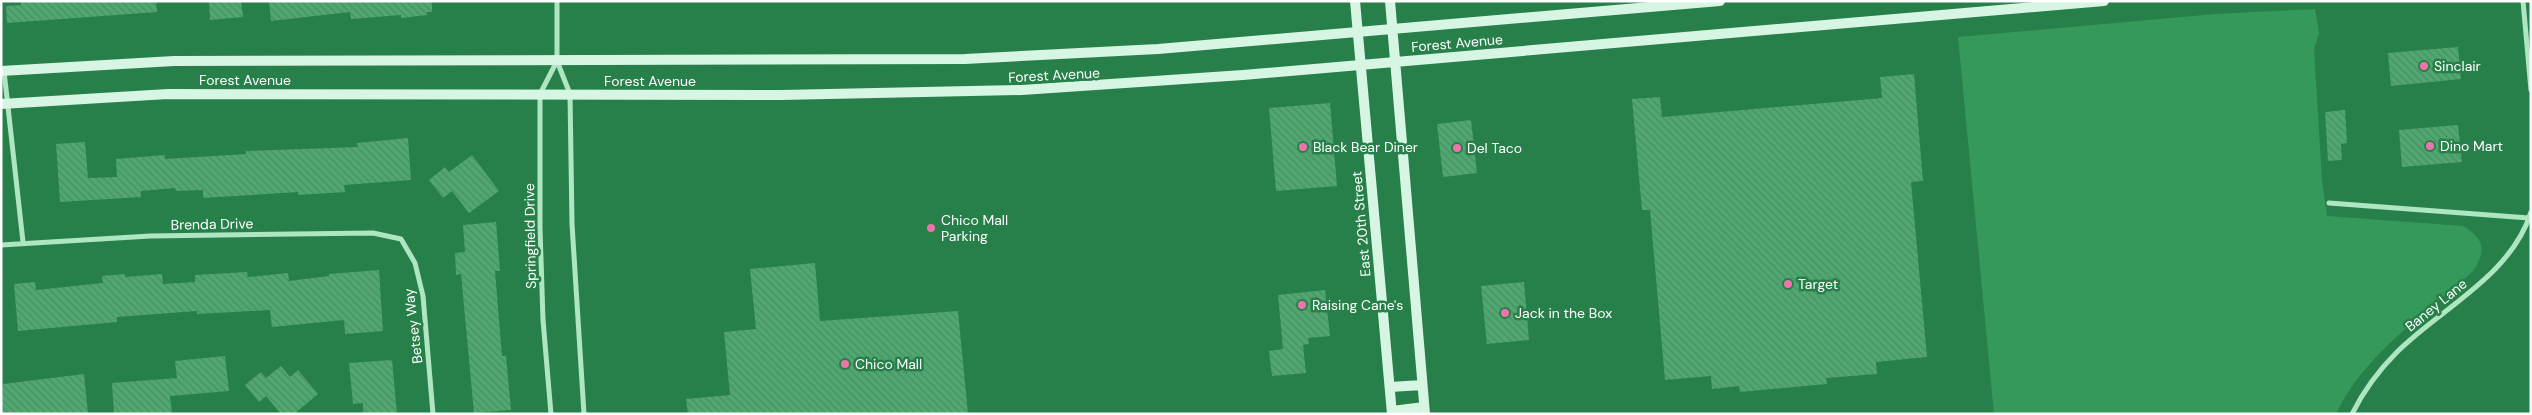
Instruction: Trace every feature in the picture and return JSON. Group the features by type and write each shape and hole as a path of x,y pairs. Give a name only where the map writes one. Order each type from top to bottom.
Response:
{"street":[{"name":"Springfield Drive","path":"557,1 557,61 570,94 572,224 584,414"},
{"name":"East 20th Street","path":"1355,1 1392,412"},
{"path":"1390,1 1425,410 1392,412"},
{"name":"Forest Avenue","path":"3,71 164,61 965,60 1118,52 1720,1"},
{"name":"Forest Avenue","path":"4,103 168,94 967,93 1104,86 2104,1"},
{"path":"2523,1 2531,90"},
{"name":"Springfield Drive","path":"551,414 543,320 540,94 557,61"},
{"path":"3,71 4,103 23,242"},
{"path":"2329,203 2530,215"},
{"name":"Baney Lane","path":"2352,414 2367,385 2397,351 2486,278 2516,242 2530,215"},
{"name":"Brenda Drive","path":"1,245 23,242 150,236 363,233 401,240"},
{"name":"Betsey Way","path":"401,240 415,263 423,296 434,414"},
{"path":"1390,387 1422,385"}],"green space":[{"path":"2315,9 2319,33 2314,49 2322,180 2327,216 2463,226 2475,235 2481,246 2482,251 2473,271 2416,319 2379,354 2362,373 2336,414 1994,414 1958,37 2215,14"}],"building":[{"path":"21,1 156,1 157,12 7,23 6,6 21,5"},
{"path":"209,1 241,1 243,17 210,20"},
{"path":"269,1 432,1 432,12 427,12 427,15 401,18 401,15 351,19 350,12 271,21"},
{"name":"Sinclair","path":"2458,47 2461,79 2391,86 2388,53"},
{"name":"Target","path":"1914,74 1923,181 1911,182 1927,357 1876,362 1877,374 1826,378 1827,384 1740,392 1739,386 1712,389 1711,376 1665,380 1650,210 1642,210 1632,99 1660,97 1662,117 1882,98 1880,77"},
{"name":"Black Bear Diner","path":"1330,103 1337,186 1276,191 1269,108"},
{"path":"2345,110 2347,143 2341,144 2342,160 2328,161 2325,112"},
{"name":"Del Taco","path":"1471,120 1477,173 1443,177 1437,124"},
{"name":"Dino Mart","path":"2458,125 2462,162 2402,167 2399,130"},
{"path":"408,138 411,180 344,185 345,192 298,195 298,192 203,198 203,190 176,191 175,188 141,191 141,197 60,202 56,144 85,142 88,178 117,177 116,159 165,155 165,159 246,154 246,151 358,147 357,143"},
{"path":"472,155 499,191 469,213 452,191 443,198 429,180 445,167 449,172"},
{"path":"496,222 500,271 495,271 502,356 506,356 511,410 474,413 461,274 456,275 455,253 465,252 463,225"},
{"name":"Chico Mall","path":"815,263 820,321 958,311 968,414 688,414 686,399 730,395 724,332 756,329 750,269"},
{"path":"379,270 383,331 345,334 344,320 272,327 270,310 197,314 197,311 117,317 117,322 18,331 14,284 35,282 36,290 103,283 102,276 125,274 125,277 162,274 163,284 195,282 195,275 247,272 248,277 288,273 289,281 329,276 329,274"},
{"name":"Jack in the Box","path":"1524,282 1529,340 1487,344 1481,286"},
{"path":"1325,290 1330,336 1308,338 1309,344 1303,345 1306,373 1272,376 1269,351 1283,349 1278,295"},
{"path":"225,356 229,391 170,396 172,413 114,414 112,383 177,378 175,361"},
{"path":"392,360 397,414 363,414 363,403 353,404 349,363"},
{"path":"281,366 290,377 298,370 318,394 294,414 281,414 266,396 259,402 245,385 261,372 266,378"},
{"path":"84,374 88,414 1,414 3,384"}],"place":[{"name":"Sinclair","path":"2424,66"},
{"name":"Dino Mart","path":"2430,146"},
{"name":"Black Bear Diner","path":"1303,147"},
{"name":"Del Taco","path":"1457,148"},
{"name":"Chico Mall Parking","path":"931,228"},
{"name":"Target","path":"1788,284"},
{"name":"Raising Cane's","path":"1302,305"},
{"name":"Jack in the Box","path":"1505,313"},
{"name":"Chico Mall","path":"845,364"}]}
